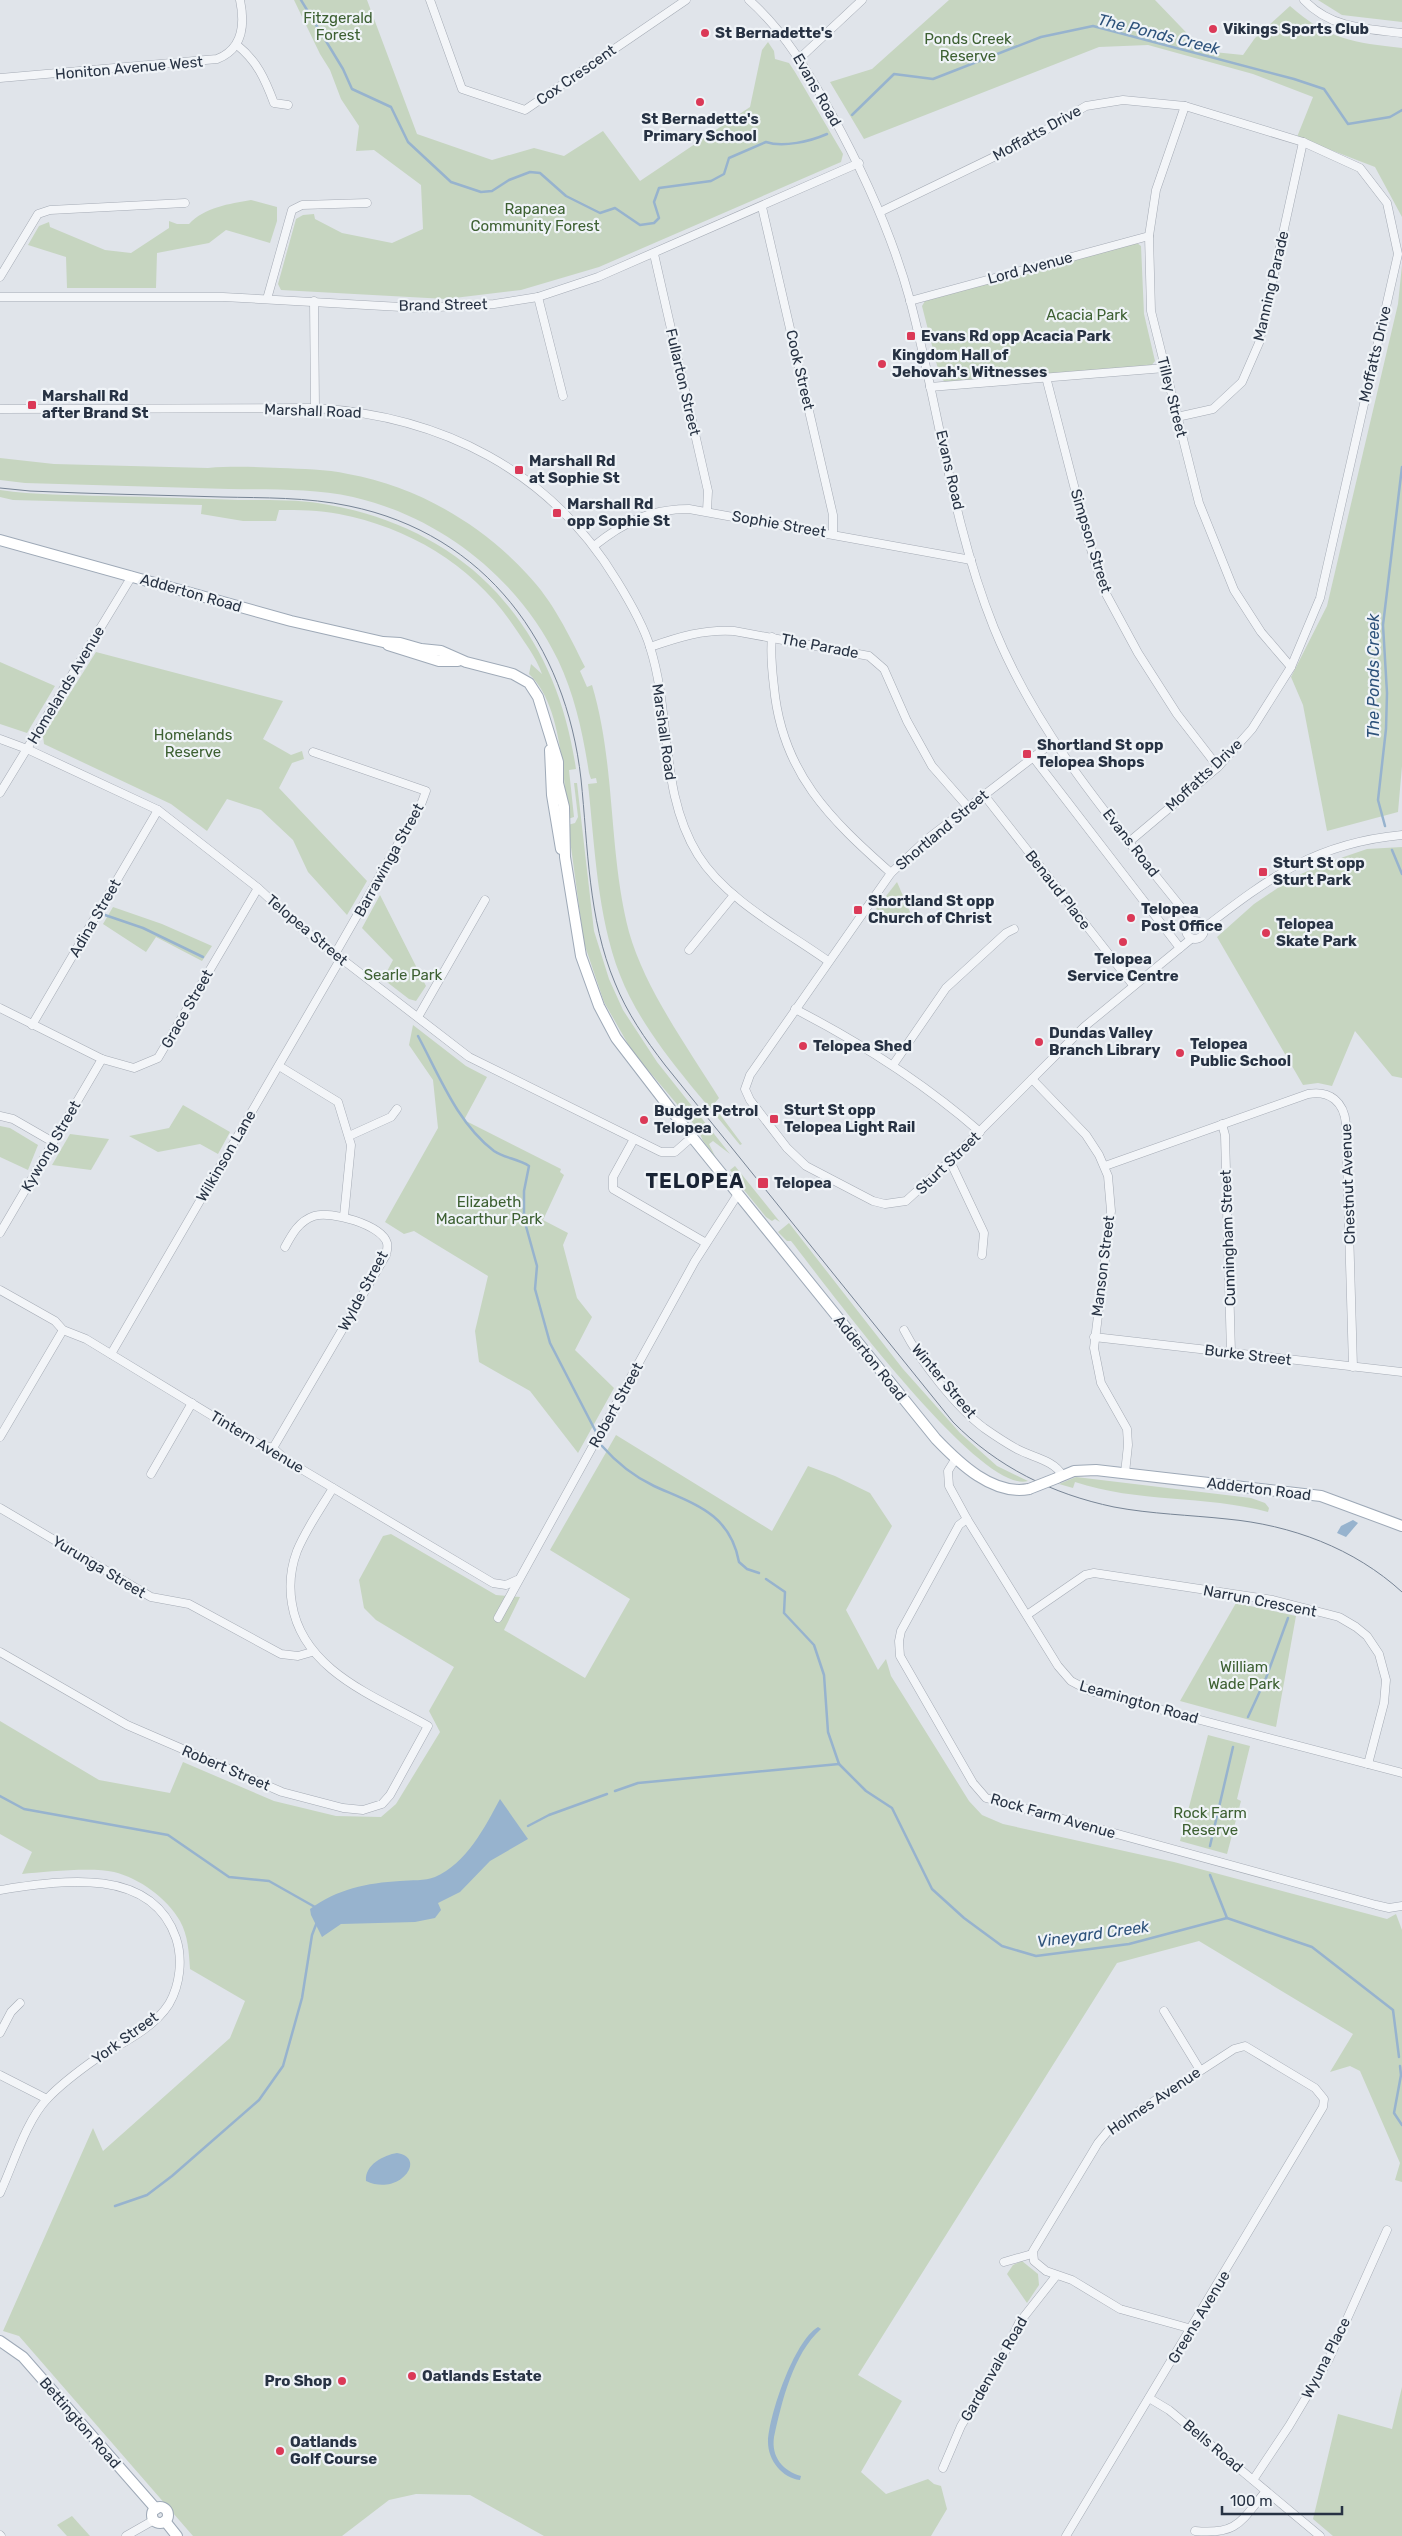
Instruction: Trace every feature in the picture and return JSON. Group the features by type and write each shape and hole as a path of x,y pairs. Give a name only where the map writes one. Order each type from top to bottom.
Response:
{"main road":[{"name":"Adderton Road","path":"0,540 291,620 383,642 396,649 439,661 466,662 513,674 529,683 538,697 550,742 558,762 558,783 564,807 565,857 581,956 599,1006 616,1038 692,1138 921,1421 956,1458 995,1486 1010,1490 1029,1489 1060,1476 1085,1470 1124,1473 1321,1496 1402,1526"},
{"name":"Bettington Road","path":"0,2341 23,2357 155,2514 160,2508 167,2512 165,2521 177,2536"}],"street":[{"path":"240,0 241,37 237,45 250,55 261,70 274,103 288,105"},
{"name":"Cox Crescent","path":"430,0 462,89 526,110 686,0"},
{"name":"Evans Road","path":"749,0 783,35 800,58 859,163 880,212 910,301 971,560 1004,650 1053,742 1192,921"},
{"path":"800,58 862,0"},
{"path":"1304,0 1319,14 1336,23 1402,33"},
{"name":"Honiton Avenue West","path":"0,78 211,61 223,57 237,45"},
{"name":"Moffatts Drive","path":"880,212 1027,141 1086,106 1123,100 1184,106 1303,142 1360,168 1387,203 1398,254 1320,598 1291,667 1252,729 1218,766 1129,842"},
{"name":"Tilley Street","path":"1184,106 1156,190 1149,236 1151,311 1199,503 1234,590 1261,632 1291,667"},
{"name":"Manning Parade","path":"1177,418 1213,409 1242,382 1259,343 1303,142"},
{"name":"Brand Street","path":"0,297 268,299 432,308 494,304 538,297 598,277 859,163"},
{"path":"0,277 38,214 50,210 185,203"},
{"path":"268,299 292,210 302,205 367,203"},
{"name":"Cook Street","path":"762,207 833,515 833,534"},
{"name":"Lord Avenue","path":"910,301 1149,236"},
{"name":"Fullarton Street","path":"654,254 708,491 707,511"},
{"path":"538,297 563,396"},
{"path":"314,302 315,408"},
{"path":"930,387 1165,368"},
{"name":"Simpson Street","path":"1046,377 1088,540 1105,592 1138,654 1167,699 1218,766"},
{"name":"Marshall Road","path":"0,409 315,408 359,412 388,417 434,430 476,448 529,482 559,508 594,546 624,592 650,647 664,706 670,776 677,812 699,856 710,871 734,895 828,961"},
{"name":"Sophie Street","path":"594,546 624,524 651,513 674,509 707,511 971,560"},
{"name":"Homelands Avenue","path":"0,794 132,576"},
{"name":"The Parade","path":"650,647 684,636 708,631 734,631 863,654 880,664 907,721 932,766 968,807"},
{"path":"772,637 771,651 776,707 784,738 794,764 826,812 846,834 891,873"},
{"name":"Telopea Street","path":"0,739 27,749 158,810 258,888 300,926 338,956 475,1060 661,1152 670,1154 692,1138"},
{"name":"Shortland Street","path":"795,1009 891,873 926,840 1053,742"},
{"name":"Barrawinga Street","path":"313,752 426,791 422,802 338,956"},
{"path":"1033,757 1180,948"},
{"name":"Benaud Place","path":"984,795 1133,985"},
{"name":"Adina Street","path":"32,1025 158,810"},
{"path":"1204,928 1199,922 1192,921 1186,930 1191,938 1201,937 1204,928 1270,878 1307,858 1362,840 1402,835"},
{"name":"Grace Street","path":"0,1008 102,1059 134,1068 158,1058 258,888"},
{"path":"689,950 734,895"},
{"path":"418,1017 485,900"},
{"path":"893,1066 946,988 1006,933 1014,929"},
{"name":"Sturt Street","path":"795,1009 750,1074 745,1089 750,1100 789,1151 816,1172 866,1198 885,1204 906,1201 950,1162 1084,1027 1191,938"},
{"name":"Wilkinson Lane","path":"111,1354 279,1066 338,956"},
{"path":"795,1009 849,1037 893,1066 980,1132"},
{"name":"Kywong Street","path":"0,1234 102,1059"},
{"path":"279,1066 338,1102 351,1145 344,1216"},
{"name":"Manson Street","path":"1032,1079 1082,1130 1105,1166 1110,1187 1111,1211 1094,1337 1095,1361 1101,1383 1127,1429 1128,1445 1124,1473"},
{"name":"Chestnut Avenue","path":"1105,1166 1313,1093 1332,1097 1342,1105 1346,1124 1354,1367"},
{"path":"349,1136 391,1116 397,1109"},
{"path":"0,1116 13,1119 53,1142"},
{"name":"Cunningham Street","path":"1222,1124 1225,1135 1232,1353"},
{"path":"634,1139 613,1177 613,1189 706,1243"},
{"path":"950,1162 984,1233 982,1255"},
{"name":"Robert Street","path":"498,1618 517,1580 706,1243 738,1194"},
{"name":"Wylde Street","path":"273,1448 386,1255 387,1243 384,1237 344,1216 322,1214 307,1219 299,1225 285,1247"},
{"name":"Tintern Avenue","path":"0,1290 52,1319 63,1330 80,1336 111,1354 257,1443 273,1448 286,1460 493,1583 506,1585 517,1580"},
{"path":"0,1437 63,1330"},
{"name":"Winter Street","path":"904,1330 914,1350 962,1407 983,1427 1016,1449 1056,1466 1060,1476"},
{"name":"Burke Street","path":"1094,1337 1402,1372"},
{"path":"150,1474 192,1403"},
{"name":"Leamington Road","path":"956,1458 948,1471 948,1481 967,1519 1058,1666 1078,1686 1402,1773"},
{"path":"312,1652 301,1634 293,1613 290,1591 292,1573 296,1552 333,1488"},
{"name":"Yurunga Street","path":"0,1508 150,1597 189,1604 281,1654 298,1656 312,1652"},
{"name":"Rock Farm Avenue","path":"967,1519 959,1525 901,1631 900,1656 973,1783 986,1798 1376,1905 1389,1908 1402,1906"},
{"name":"Narrun Crescent","path":"1027,1615 1092,1572 1273,1600 1345,1619 1367,1636 1374,1646 1385,1672 1385,1694 1368,1764"},
{"name":"Robert Street","path":"0,1652 140,1731 282,1792 343,1808 363,1810 373,1808 382,1804 428,1726 342,1678 326,1667 312,1652"},
{"name":"York Street","path":"0,1890 51,1882 105,1884 128,1888 158,1907 170,1924 179,1945 178,1981 164,2011 148,2026 95,2060 46,2099 31,2123 0,2193"},
{"path":"0,2033 11,2012 20,2003"},
{"path":"1164,2011 1200,2070"},
{"name":"Holmes Avenue","path":"1032,2254 1102,2136 1114,2126 1237,2047 1245,2046 1315,2088 1322,2095"},
{"path":"0,2075 46,2099"},
{"name":"Greens Avenue","path":"1066,2536 1321,2112 1324,2102 1322,2095"},
{"name":"Wyuna Place","path":"1253,2480 1289,2426 1329,2359 1387,2230"},
{"path":"1004,2262 1032,2254 1037,2264 1056,2276 1072,2280 1120,2310 1192,2329"},
{"name":"Gardenvale Road","path":"943,2468 961,2426 1004,2354 1019,2323 1056,2276"},
{"name":"Bells Road","path":"1149,2398 1169,2410 1320,2536"},
{"path":"1195,2531 1216,2532 1230,2530 1241,2521 1266,2491"},
{"path":"126,2536 155,2514"}],"green space":[{"name":"Rapanea Community Forest","path":"294,0 367,0 417,134 492,160 534,148 564,156 603,131 640,181 750,107 762,50 768,42 774,51 775,59 789,63 795,72 843,154 841,162 599,267 521,290 446,299 281,290 278,284 296,219 303,215 314,214 315,219 342,233 392,243 423,229 421,185 374,150 356,151 359,126 341,99 330,70 320,54"},
{"name":"Ponds Creek Reserve","path":"949,0 1155,0 1204,51 1243,55 1255,38 1290,6 1316,26 1342,37 1370,44 1402,48 1402,217 1375,167 1297,137 1313,97 1253,74 1148,45 1099,47 864,139 830,82 872,69"},
{"path":"1318,0 1402,0 1402,22 1342,15"},
{"path":"251,200 277,207 277,221 270,243 226,230 209,243 157,253 156,288 67,288 66,257 28,245 39,226 49,222 50,227 105,250 131,253 169,228 169,221 177,224 189,224 195,218 210,210"},
{"name":"Acacia Park","path":"1137,243 1141,246 1144,314 1155,361 1151,366 945,382 940,377 922,306 925,301"},
{"path":"1402,265 1402,766 1398,812 1327,831 1303,705 1291,677 1327,606 1398,304"},
{"path":"0,458 54,464 208,468 253,467 314,469 340,472 373,480 422,497 468,523 509,556 545,595 585,667 580,671 587,687 592,685 600,715 609,777 622,901 629,932 645,975 656,996 719,1098 713,1105 742,1144 740,1145 690,1085 658,1042 630,998 620,975 606,929 598,881 588,784 597,783 596,778 591,779 589,773 574,701 558,660 542,631 522,603 499,578 474,556 446,536 417,520 385,506 353,497 291,490 25,483 0,480"},
{"path":"0,490 26,493 284,500 318,503 376,517 420,535 441,547 480,576 513,612 540,653 559,697 572,744 576,769 569,770 574,817 568,819 555,722 540,687 529,674 531,664 542,674 540,668 499,606 481,586 439,553 391,529 366,520 339,514 302,510 279,510 276,521 243,521 201,514 202,505 13,500 0,497"},
{"name":"Homelands Reserve","path":"96,652 283,701 263,739 291,755 302,751 304,759 292,763 279,788 367,881 347,915 308,872 293,840 261,810 227,799 207,831 171,804 44,744 43,736"},
{"path":"0,662 55,686 27,733 0,724"},
{"path":"574,783 577,783 594,931 609,979 623,1010 657,1062 730,1154 713,1141 709,1144 716,1158 703,1141 698,1129 632,1051 604,1002 584,943 568,825 575,823 578,817"},
{"path":"1402,847 1402,1078 1392,1076 1355,1031 1332,1086 1318,1083 1303,1085 1217,937 1254,904 1294,877 1367,849"},
{"path":"897,882 910,912 904,924 876,909"},
{"name":"Searle Park","path":"380,895 426,986 416,1001 409,999 383,979 393,960 362,928"},
{"path":"113,907 162,924 212,946 202,961 156,937 146,952 103,924"},
{"name":"Elizabeth Macarthur Park","path":"413,1025 466,1066 487,1077 464,1120 561,1169 560,1172 564,1175 543,1220 568,1233 563,1245 577,1298 592,1317 575,1350 614,1388 578,1453 530,1391 479,1362 475,1331 488,1276 414,1231 404,1234 385,1222 438,1128 433,1080 409,1045"},
{"path":"183,1105 230,1132 218,1154 200,1144 158,1152 129,1136 169,1128"},
{"path":"0,1126 10,1128 38,1145 28,1170 0,1157"},
{"path":"70,1134 109,1139 91,1170 52,1165"},
{"path":"735,1166 780,1222 775,1219 772,1221 766,1217 735,1179 736,1177 730,1170"},
{"path":"789,1223 903,1369 960,1433 997,1466 1028,1481 1005,1477 975,1455 940,1422 867,1338 791,1241 787,1241 778,1232"},
{"name":"Oatlands Golf Course","path":"616,1435 772,1531 808,1466 835,1476 870,1493 892,1526 846,1610 878,1670 886,1659 891,1676 969,1801 982,1815 1003,1824 1174,1862 1387,1919 1396,1914 1402,1930 1402,2182 1395,2180 1400,2163 1360,2071 1350,2066 1330,2072 1353,2034 1199,1941 1117,1963 858,2375 902,2401 861,2472 886,2494 928,2479 934,2484 941,2486 947,2509 931,2536 544,2536 470,2495 416,2494 389,2500 342,2536 193,2536 19,2336 3,2331 93,2128 103,2151 230,2038 245,2001 190,1969 189,1950 183,1926 168,1904 142,1884 114,1872 93,1870 22,1874 32,1852 0,1834 0,1721 99,1780 170,1793 183,1762 274,1801 336,1816 381,1817 396,1804 440,1732 429,1711 454,1667 376,1620 364,1608 359,1580 383,1536 391,1534 496,1595 520,1597 504,1630 585,1678 630,1599 550,1550"},
{"path":"1076,1477 1251,1498 1265,1503 1269,1508 1268,1512 1220,1503 1122,1493 1075,1482 1073,1488 1059,1484"},
{"name":"William Wade Park","path":"1236,1603 1296,1616 1276,1727 1180,1701"},
{"name":"Rock Farm Reserve","path":"1208,1735 1250,1746 1237,1799 1241,1801 1227,1854 1180,1841"},
{"path":"1022,2261 1038,2274 1039,2285 1027,2303 1007,2274 1013,2265"},
{"path":"1402,2387 1402,2536 1333,2536 1313,2519 1338,2414 1392,2429"},
{"path":"72,2516 90,2536 67,2536 57,2525"}],"water":[{"path":"1353,1520 1358,1523 1346,1537 1337,1533 1341,1526"},
{"path":"500,1799 528,1839 490,1861 460,1892 438,1903 441,1910 435,1918 415,1922 341,1924 322,1937 310,1909 331,1896 353,1888 376,1883 427,1879 446,1871 474,1844"},
{"path":"397,2153 406,2156 410,2162 410,2168 406,2175 389,2184 378,2185 366,2181 368,2170 376,2162 386,2156"},
{"path":"818,2327 821,2329 803,2351 790,2379 774,2437 776,2457 789,2471 801,2476 800,2480 787,2476 773,2461 768,2442 769,2430 778,2397 792,2362 800,2347"}],"waterway":[{"name":"The Ponds Creek","path":"301,0 343,69 352,89 391,107 408,142 451,182 481,192 492,191 509,180 530,172 540,173 566,196 600,213 615,208 640,225 654,223 659,218 654,202 659,188 711,181 724,174 729,158 766,142 773,144 797,143 827,134"},
{"name":"The Ponds Creek","path":"852,115 894,74 933,79 1041,37 1093,26 1294,79 1324,89 1348,124 1390,117 1402,110"},
{"name":"The Ponds Creek","path":"1385,826 1378,800 1386,729 1387,693 1383,625 1402,467"},
{"name":"The Ponds Creek","path":"1392,850 1402,874"},
{"path":"102,914 143,928 203,957"},
{"name":"Vineyard Creek","path":"418,1036 450,1098 469,1127 494,1151 529,1166 524,1191 524,1219 537,1266 535,1289 550,1343 596,1432"},
{"name":"Vineyard Creek","path":"602,1446 613,1458 633,1474 708,1512 728,1532 739,1562 747,1569 759,1573"},
{"name":"Vineyard Creek","path":"766,1579 785,1592 784,1613 814,1645 824,1675 828,1732 839,1764 866,1791 892,1808 932,1889 964,1918 1002,1946 1036,1956 1129,1944 1227,1918 1312,1947 1393,2010 1399,2057"},
{"path":"1248,1717 1266,1678 1288,1618"},
{"path":"1210,1846 1233,1747"},
{"path":"615,1791 638,1783 839,1764"},
{"path":"528,1826 549,1815 607,1794"},
{"path":"0,1796 24,1809 168,1835 229,1877 269,1881 315,1907"},
{"path":"1210,1875 1227,1918"},
{"path":"115,2206 147,2195 172,2176 259,2100 283,2066 302,1998 312,1935 317,1922"},
{"name":"Vineyard Creek","path":"1400,2066 1401,2075 1394,2113 1402,2125"}],"tram line":[{"path":"0,488 78,493 286,498 333,503 398,520 441,542 479,569 511,603 537,641 558,684 572,730 581,779 590,882 599,934 615,983 631,1015 665,1065 953,1422 970,1438 1007,1465 1069,1495 1114,1507 1251,1522 1298,1533 1342,1551 1383,1576 1402,1592"}],"place":[{"name":"Vikings Sports Club","path":"1213,29"},
{"name":"St Bernadette's","path":"705,33"},
{"name":"St Bernadette's Primary School","path":"700,102"},
{"name":"Evans Rd opp Acacia Park","path":"911,336"},
{"name":"Kingdom Hall of Jehovah's Witnesses","path":"882,364"},
{"name":"Marshall Rd after Brand St","path":"32,405"},
{"name":"Marshall Rd at Sophie St","path":"519,470"},
{"name":"Marshall Rd opp Sophie St","path":"557,513"},
{"name":"Shortland St opp Telopea Shops","path":"1027,754"},
{"name":"Sturt St opp Sturt Park","path":"1263,872"},
{"name":"Shortland St opp Church of Christ","path":"858,910"},
{"name":"Telopea Post Office","path":"1131,918"},
{"name":"Telopea Skate Park","path":"1266,933"},
{"name":"Telopea Service Centre","path":"1123,942"},
{"name":"Dundas Valley Branch Library","path":"1039,1042"},
{"name":"Telopea Shed","path":"803,1046"},
{"name":"Telopea Public School","path":"1180,1053"},
{"name":"Sturt St opp Telopea Light Rail","path":"774,1119"},
{"name":"Budget Petrol Telopea","path":"644,1120"},
{"name":"Telopea","path":"763,1183"},
{"name":"Oatlands Estate","path":"412,2376"},
{"name":"Pro Shop","path":"342,2381"},
{"name":"Oatlands Golf Course","path":"280,2451"}],"district":[{"name":"TELOPEA","path":"695,1181"}],"park label":[{"name":"Fitzgerald Forest","path":"338,26"}]}
